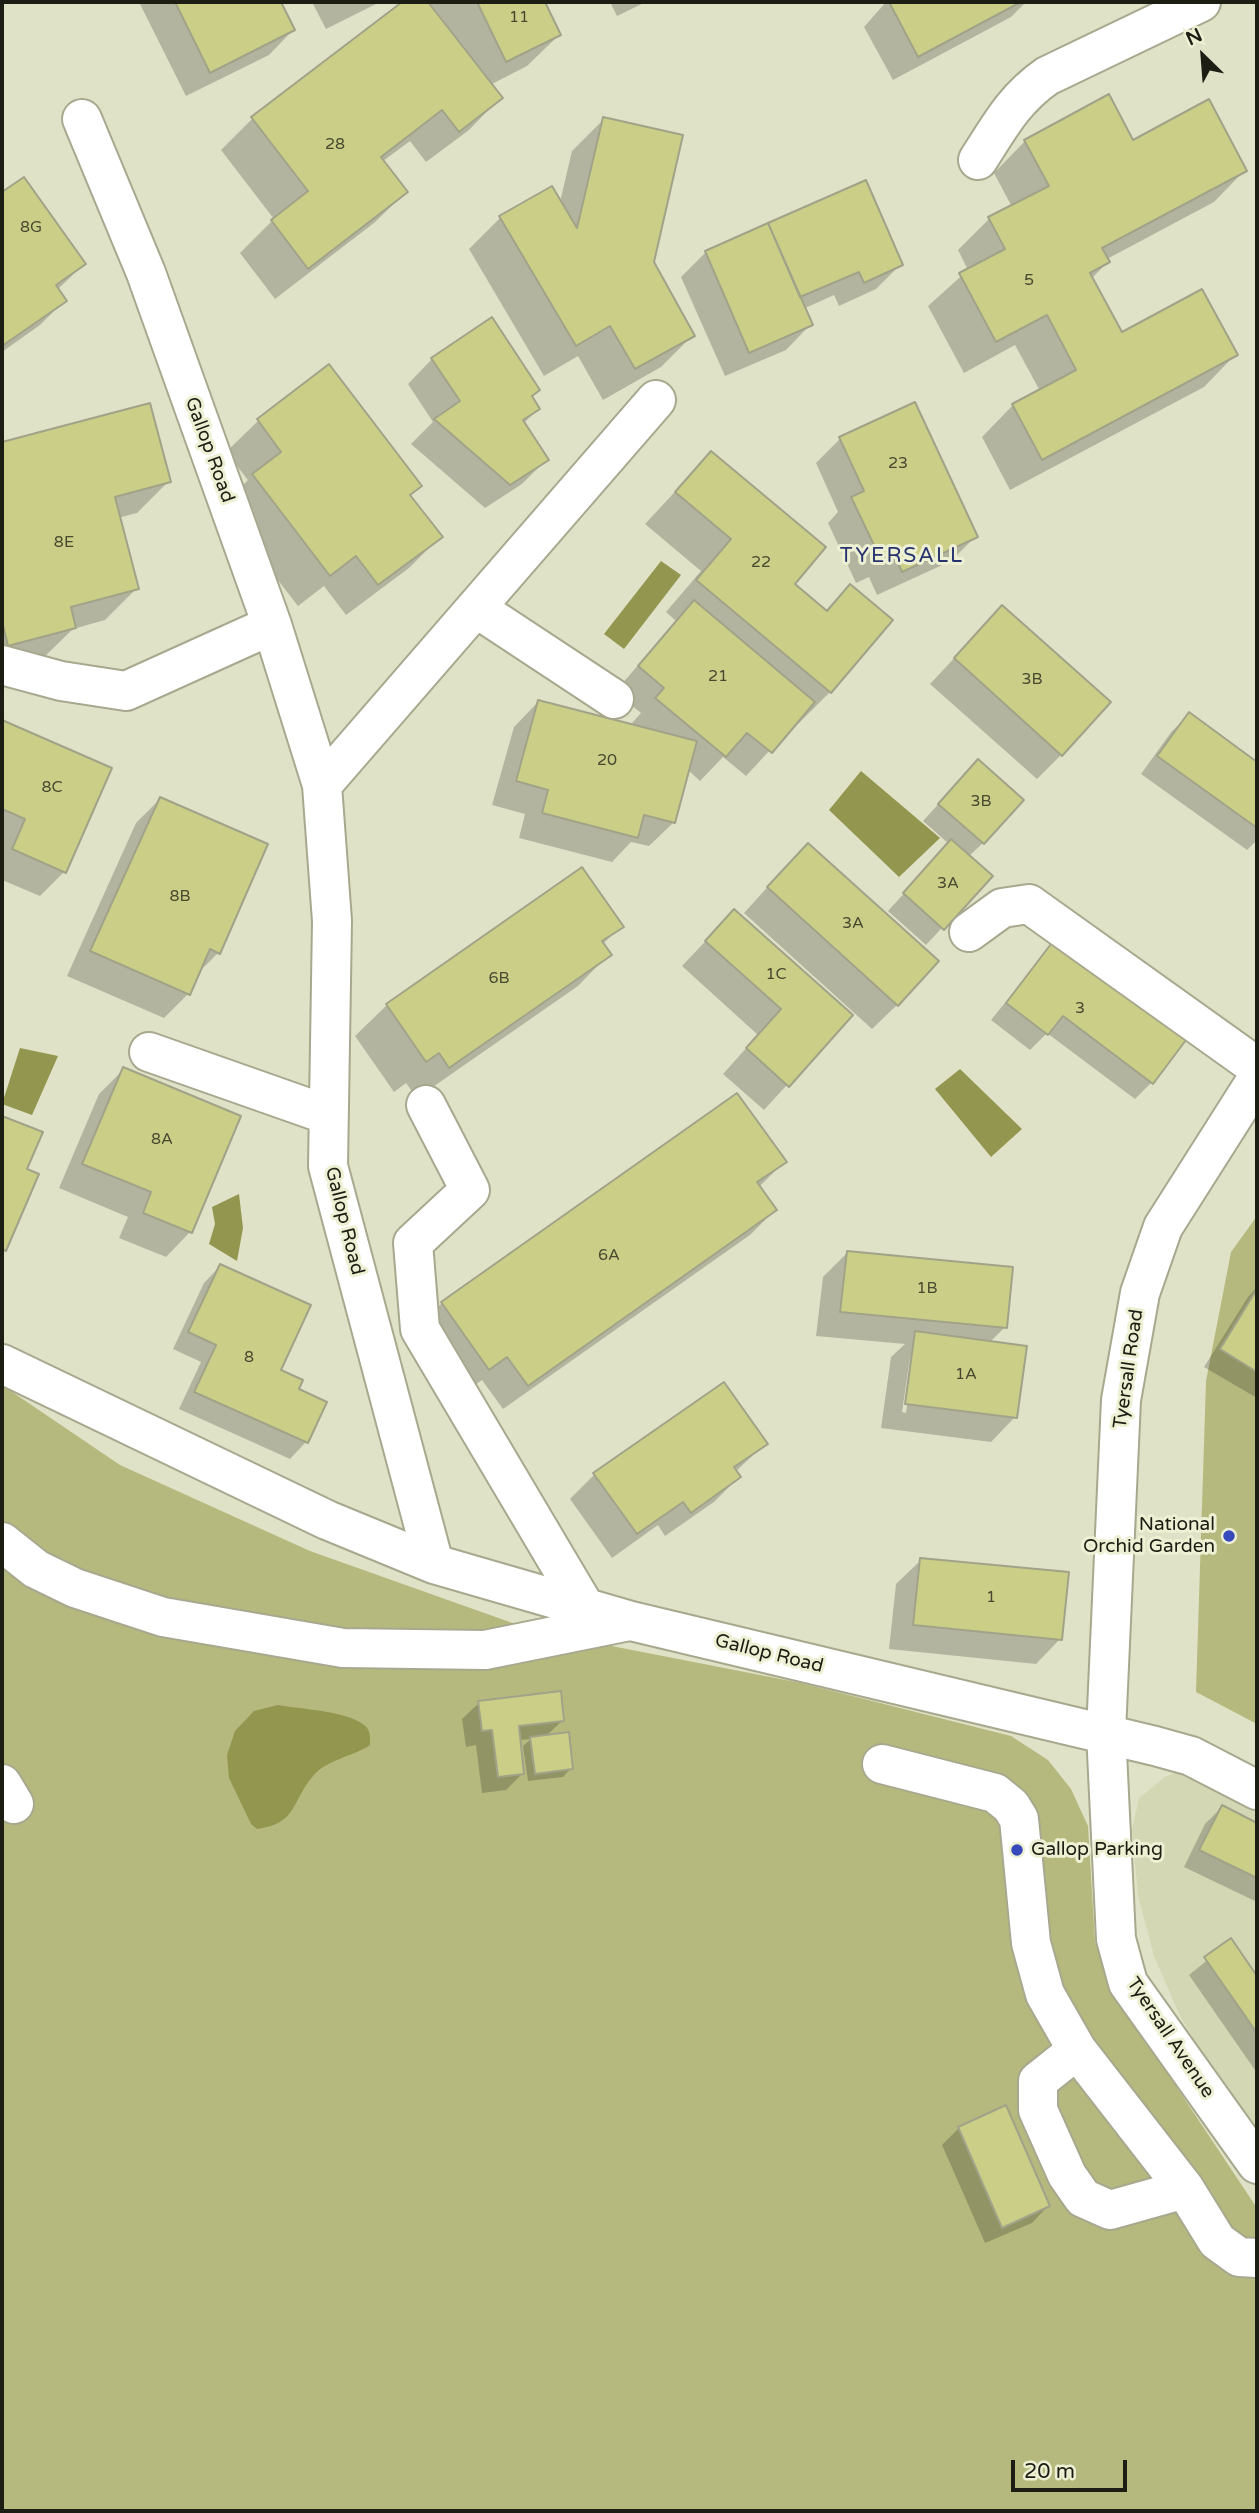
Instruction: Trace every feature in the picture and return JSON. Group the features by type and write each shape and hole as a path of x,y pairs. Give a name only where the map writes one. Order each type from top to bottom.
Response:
{"street":[{"path":"978,160 1019,97 1031,87 1047,76 1201,2"},
{"name":"Gallop Road","path":"82,119 146,273 272,625 322,785 332,921 328,1166 434,1564"},
{"path":"322,785 656,400"},
{"path":"476,608 614,699"},
{"path":"2,664 61,681 126,691 272,625"},
{"path":"969,932 1002,908 1029,904 1257,1067"},
{"path":"149,1052 328,1115"},
{"name":"Tyersall Road","path":"1106,1732 1121,1400 1140,1293 1163,1227 1257,1079"},
{"path":"426,1105 470,1190 413,1243 420,1329 583,1604"},
{"name":"Gallop Road","path":"2,1364 327,1520 434,1564 583,1604 631,1620 933,1695 1106,1732 1191,1756 1257,1790"},
{"path":"2,1542 36,1569 75,1588 163,1617 343,1648 485,1650 631,1620"},
{"name":"Tyersall Avenue","path":"1106,1732 1116,1939 1128,1983 1257,2164"},
{"path":"883,1764 995,1793 1011,1806 1019,1819 1035,1955 1045,1994 1077,2050 1185,2189 1217,2241 1239,2257 1257,2258"},
{"path":"1077,2050 1038,2081 1038,2110 1067,2175 1083,2198 1110,2210 1185,2189"}],"shaded area":[{"path":"661,561 681,575 624,649 604,634"},
{"path":"861,771 940,838 899,877 829,810"},
{"path":"20,1048 58,1056 32,1115 2,1104"},
{"path":"960,1069 1022,1129 991,1157 935,1089"},
{"path":"239,1194 243,1228 237,1261 209,1244 215,1224 212,1207"},
{"name":"National Orchid Garden","path":"1257,1216 1257,1724 1196,1692 1206,1381 1231,1252"},
{"path":"2,1385 120,1465 310,1551 535,1631 801,1683 1011,1736 1048,1760 1071,1789 1088,1826 1095,1942 1116,1996 1257,2208 1257,2511 2,2511"},
{"path":"278,1705 356,1720 368,1729 370,1745 319,1770 286,1817 280,1822 257,1829 251,1824 229,1778 227,1755 235,1731 254,1711"},
{"path":"1182,1770 1257,1804 1257,2127 1211,2069 1180,2016 1154,1956 1138,1896 1132,1829 1139,1798 1165,1777"}],"building":[{"path":"175,2 281,2 295,30 210,73"},
{"path":"402,2 428,2 503,98 459,132 442,110 381,157 408,192 308,269 271,220 308,191 251,117"},
{"path":"477,2 545,2 561,35 506,62"},
{"path":"889,2 1021,2 918,57"},
{"path":"1109,94 1133,140 1209,99 1247,171 1102,248 1110,262 1090,273 1122,332 1202,289 1238,355 1042,460 1012,404 1076,370 1047,315 996,342 959,273 1005,249 988,217 1049,186 1024,140"},
{"path":"603,117 683,135 654,262 695,336 635,369 610,326 576,346 499,216 552,186 577,228"},
{"path":"24,177 86,264 56,285 67,301 2,346 2,192"},
{"path":"866,180 903,265 864,283 859,272 800,297 768,223"},
{"path":"768,223 813,325 749,353 705,251"},
{"path":"492,317 540,390 532,396 540,409 523,420 549,460 510,485 434,419 460,401 431,358"},
{"path":"329,364 422,486 410,495 443,537 378,585 356,556 330,576 252,474 281,452 257,419"},
{"path":"915,402 978,537 902,572 894,554 881,560 851,497 864,491 839,437"},
{"path":"150,403 171,482 115,497 139,589 71,607 76,628 8,646 2,621 2,442"},
{"path":"711,451 826,547 795,584 827,611 850,584 893,620 831,693 696,580 731,539 675,492"},
{"path":"694,600 815,702 772,753 747,733 726,757 655,698 664,688 638,666"},
{"path":"1002,605 1111,702 1062,756 954,658"},
{"path":"538,700 697,741 675,823 644,815 638,838 542,813 548,790 516,781"},
{"path":"1189,712 1257,762 1257,828 1157,756"},
{"path":"2,720 112,768 66,873 12,849 25,819 2,809"},
{"path":"978,759 1024,800 984,844 938,804"},
{"path":"160,797 268,844 220,954 210,949 190,995 90,951"},
{"path":"951,839 993,876 944,930 903,893"},
{"path":"808,843 939,961 898,1006 767,887"},
{"path":"582,867 624,927 602,941 612,955 449,1068 439,1053 426,1062 386,1004"},
{"path":"734,909 853,1015 789,1087 746,1048 781,1009 705,941"},
{"path":"1054,940 1186,1040 1153,1084 1063,1016 1048,1035 1006,1003"},
{"path":"123,1067 241,1116 192,1233 143,1213 151,1192 82,1164"},
{"path":"737,1093 787,1162 757,1182 777,1210 528,1386 507,1357 489,1370 441,1302"},
{"path":"2,1116 43,1132 27,1169 39,1174 6,1251 2,1249"},
{"path":"847,1251 1013,1267 1007,1328 840,1312"},
{"path":"220,1264 311,1305 281,1370 303,1380 299,1389 327,1402 308,1443 194,1392 216,1345 188,1332"},
{"path":"1257,1289 1257,1372 1220,1349"},
{"path":"915,1331 1027,1346 1017,1418 905,1404"},
{"path":"724,1382 768,1444 734,1467 741,1477 691,1513 683,1502 637,1534 593,1473"},
{"path":"920,1558 1069,1572 1062,1640 913,1625"},
{"path":"561,1691 564,1721 519,1726 524,1774 498,1777 492,1730 482,1731 478,1701"},
{"path":"569,1732 573,1769 535,1774 530,1737"},
{"path":"1222,1805 1257,1823 1257,1878 1199,1850"},
{"path":"1231,1938 1257,1976 1257,2033 1204,1957"},
{"path":"1006,2105 1050,2206 1002,2228 958,2127"}],"place":[{"name":"National Orchid Garden","path":"1229,1536"},
{"name":"Gallop Parking","path":"1017,1850"}],"district":[{"name":"TYERSALL","path":"902,556"}]}
